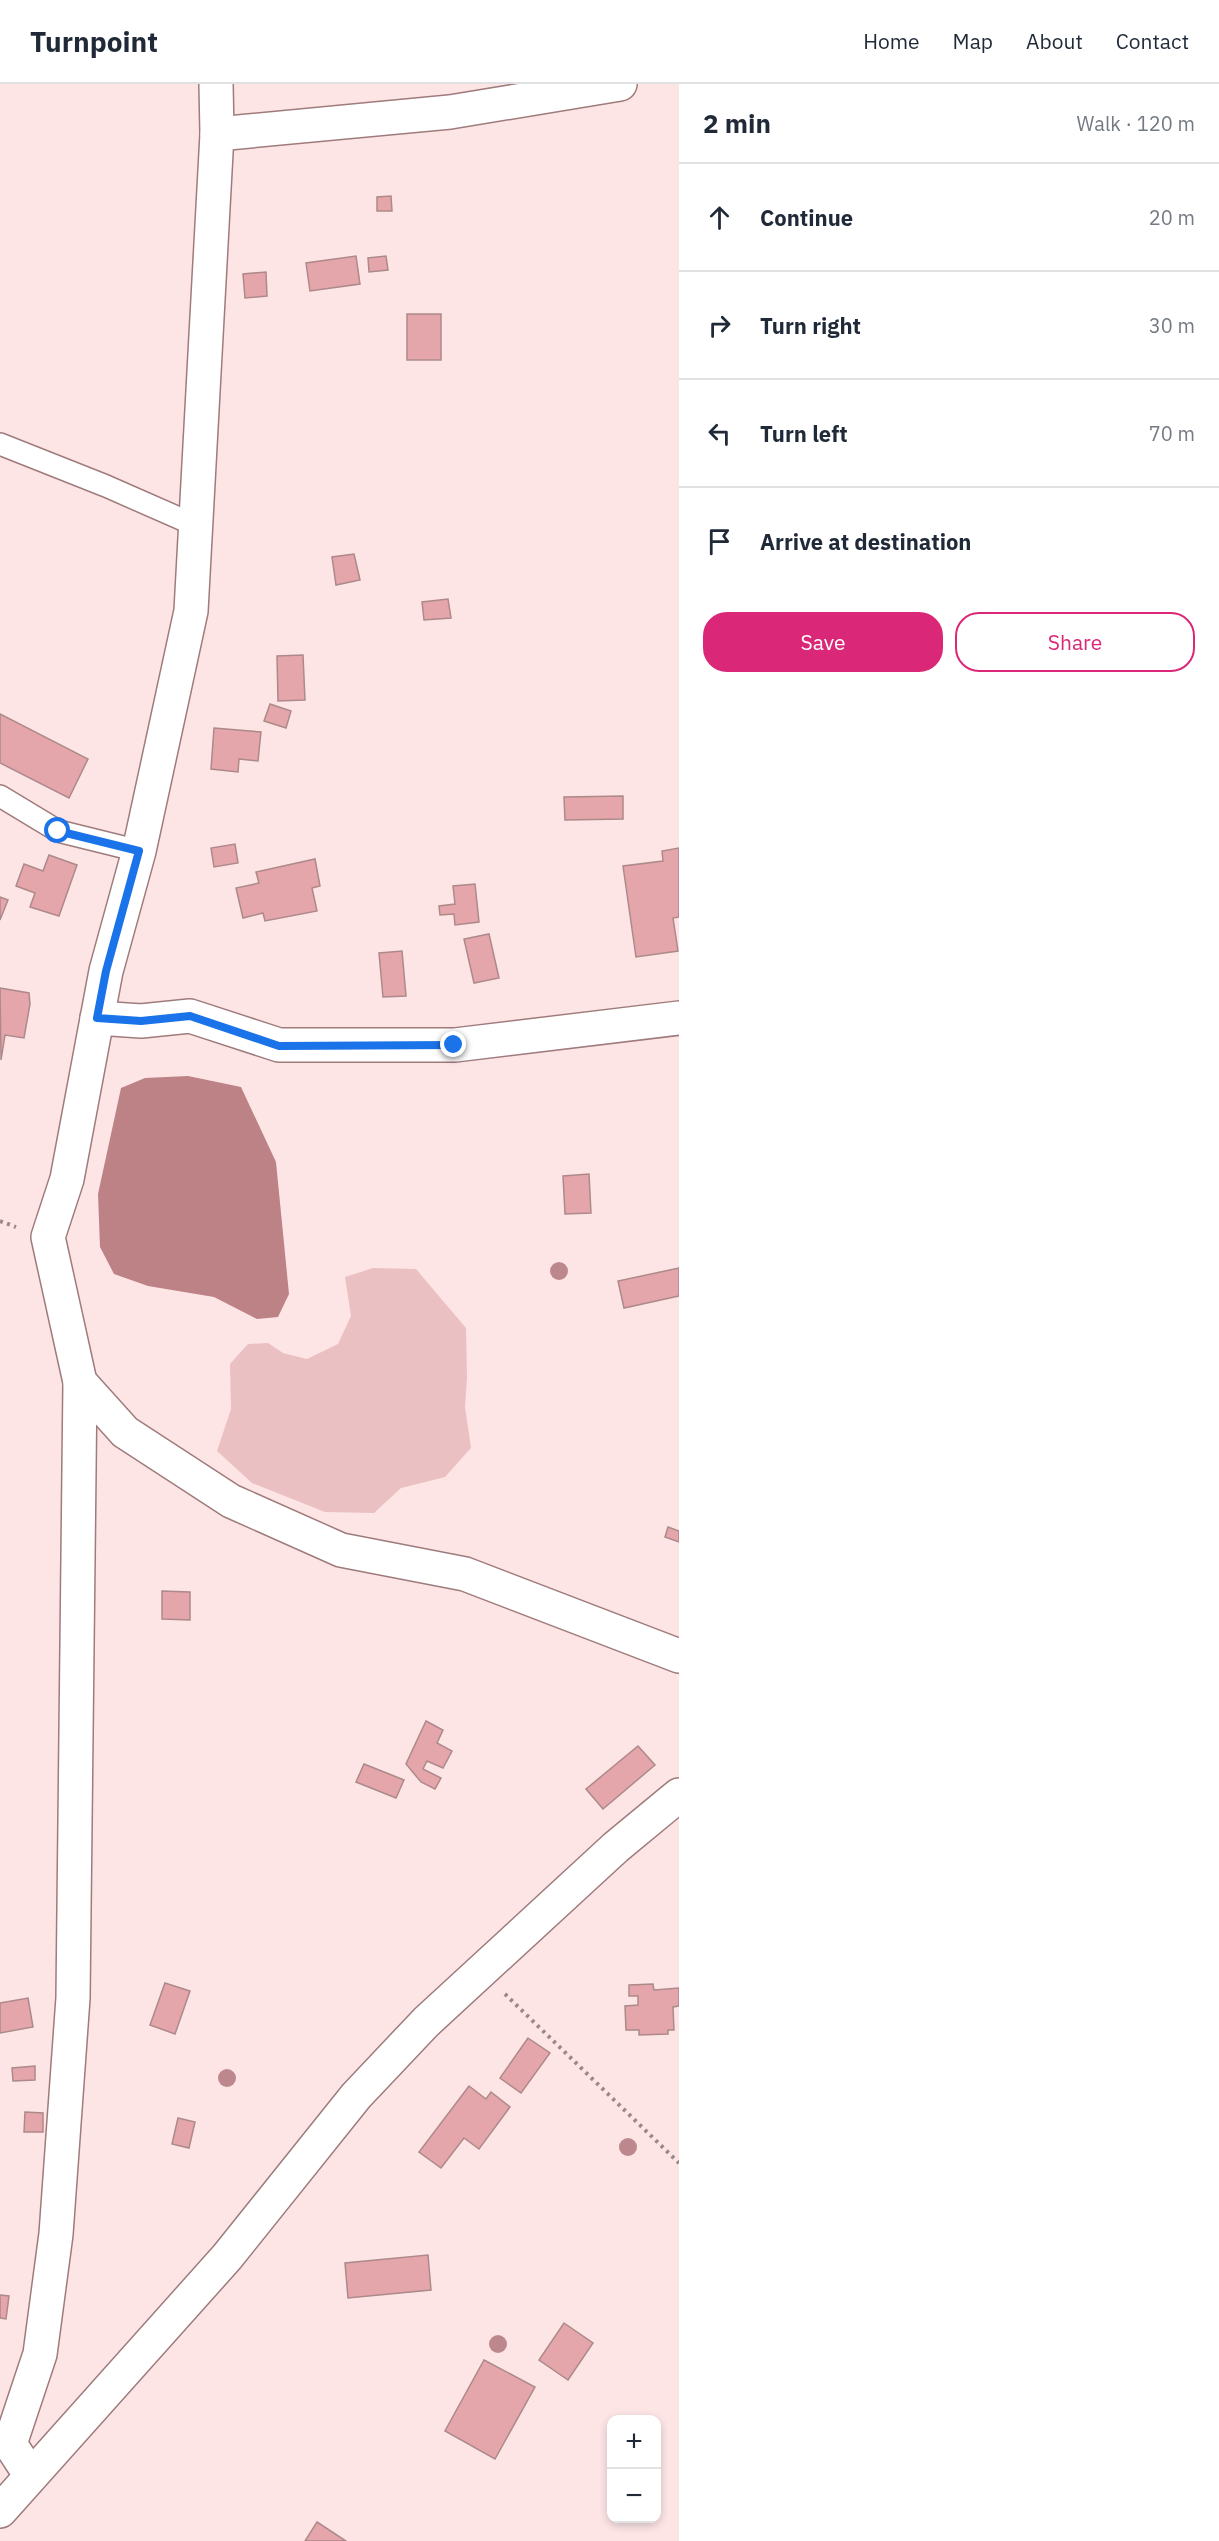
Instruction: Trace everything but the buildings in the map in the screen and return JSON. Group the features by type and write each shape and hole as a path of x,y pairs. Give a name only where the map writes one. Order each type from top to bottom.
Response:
{"street":[{"path":"30,2476 10,2444 40,2354 56,2234 73,1998 80,1382 48,1237 67,1179 106,971 139,851 191,611 217,134 216,84"},
{"path":"217,134 450,112 620,84"},
{"path":"97,1018 141,1021 190,1016 279,1046 454,1045 679,1018"},
{"path":"80,1382 125,1432 231,1502 341,1550 465,1574 679,1656"},
{"path":"0,2511 227,2257 356,2096 426,2022 483,1972 616,1847 679,1795"}],"lane":[{"path":"0,444 106,486 197,526"},
{"path":"0,796 58,831 139,851"}],"path":[{"path":"483,1972 679,2163"}],"shaded area":[{"path":"188,1076 241,1087 276,1162 289,1294 278,1317 257,1319 214,1297 148,1286 114,1274 100,1247 98,1194 121,1088 145,1078"},
{"path":"373,1268 416,1269 466,1328 465,1407 471,1448 445,1477 401,1488 374,1513 325,1512 252,1483 217,1451 231,1409 230,1364 248,1344 268,1343 283,1353 307,1359 338,1344 351,1316 345,1277"}],"route":[{"path":"58,831 139,851 106,971 97,1018 141,1021 190,1016 279,1046 454,1045"}]}
